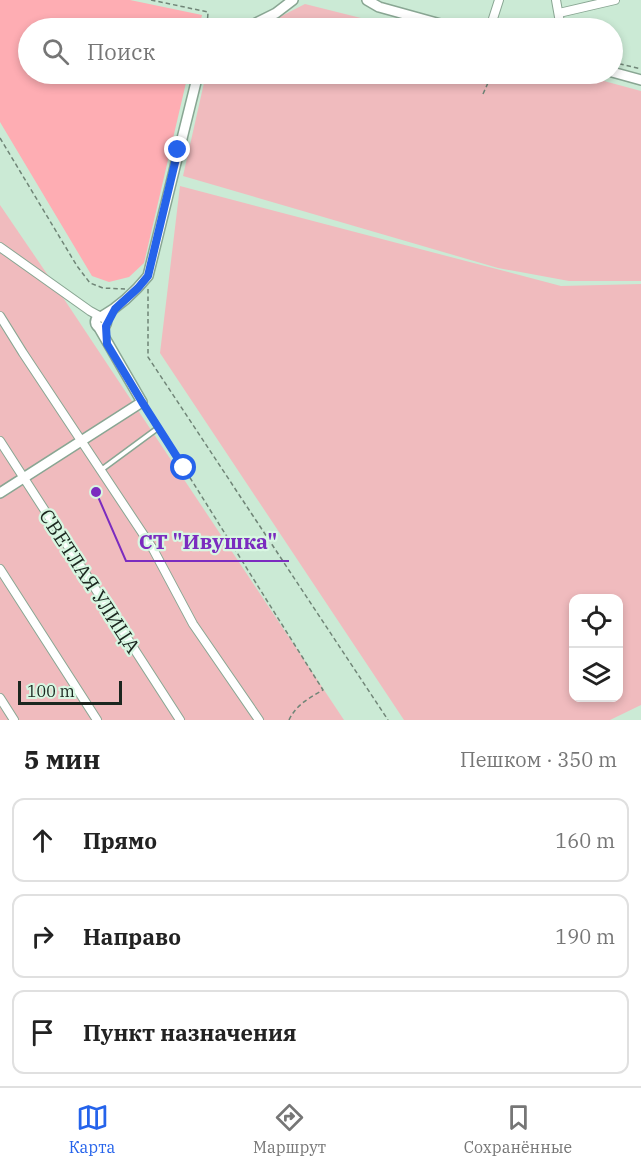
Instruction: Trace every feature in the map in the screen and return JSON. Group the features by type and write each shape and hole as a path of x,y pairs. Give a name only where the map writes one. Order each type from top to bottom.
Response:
{"street":[{"path":"266,18 293,0"},
{"path":"367,0 379,7 419,18"},
{"path":"493,18 499,0"},
{"path":"556,0 560,18"},
{"path":"559,13 615,0"},
{"path":"623,75 641,80"},
{"path":"101,323 148,276 196,84"},
{"path":"0,247 90,311 101,323 107,344 142,402 0,493"},
{"path":"0,315 153,549 193,624 259,720"},
{"name":"СВЕТЛАЯ УЛИЦА","path":"0,441 180,720"},
{"path":"0,568 97,720"},
{"path":"0,698 14,720"}],"lane":[{"path":"101,470 158,428"}],"path":[{"path":"152,0 208,12 208,18"},
{"path":"623,65 641,69"},
{"path":"483,94 488,84"},
{"path":"0,138 90,282 103,288 138,288"},
{"path":"148,276 148,357 388,720"},
{"path":"142,402 323,690 298,706 289,720"}],"shaded area":[{"path":"0,0 130,0 202,15 201,18 18,18 18,84 186,84 144,263 129,277 109,282 92,276 0,122"},
{"path":"305,4 361,18 278,18"},
{"path":"204,84 615,84 641,91 641,281 569,281 498,268 183,176"},
{"path":"180,186 561,286 641,284 641,705 610,720 404,720 160,353"},
{"path":"0,205 60,293 344,720 0,720"}],"place":[{"name":"СТ \"Ивушка\"","path":"96,492"}],"route":[{"path":"178,150 148,276 115,309 106,326 106,335 107,344 184,468"}]}
